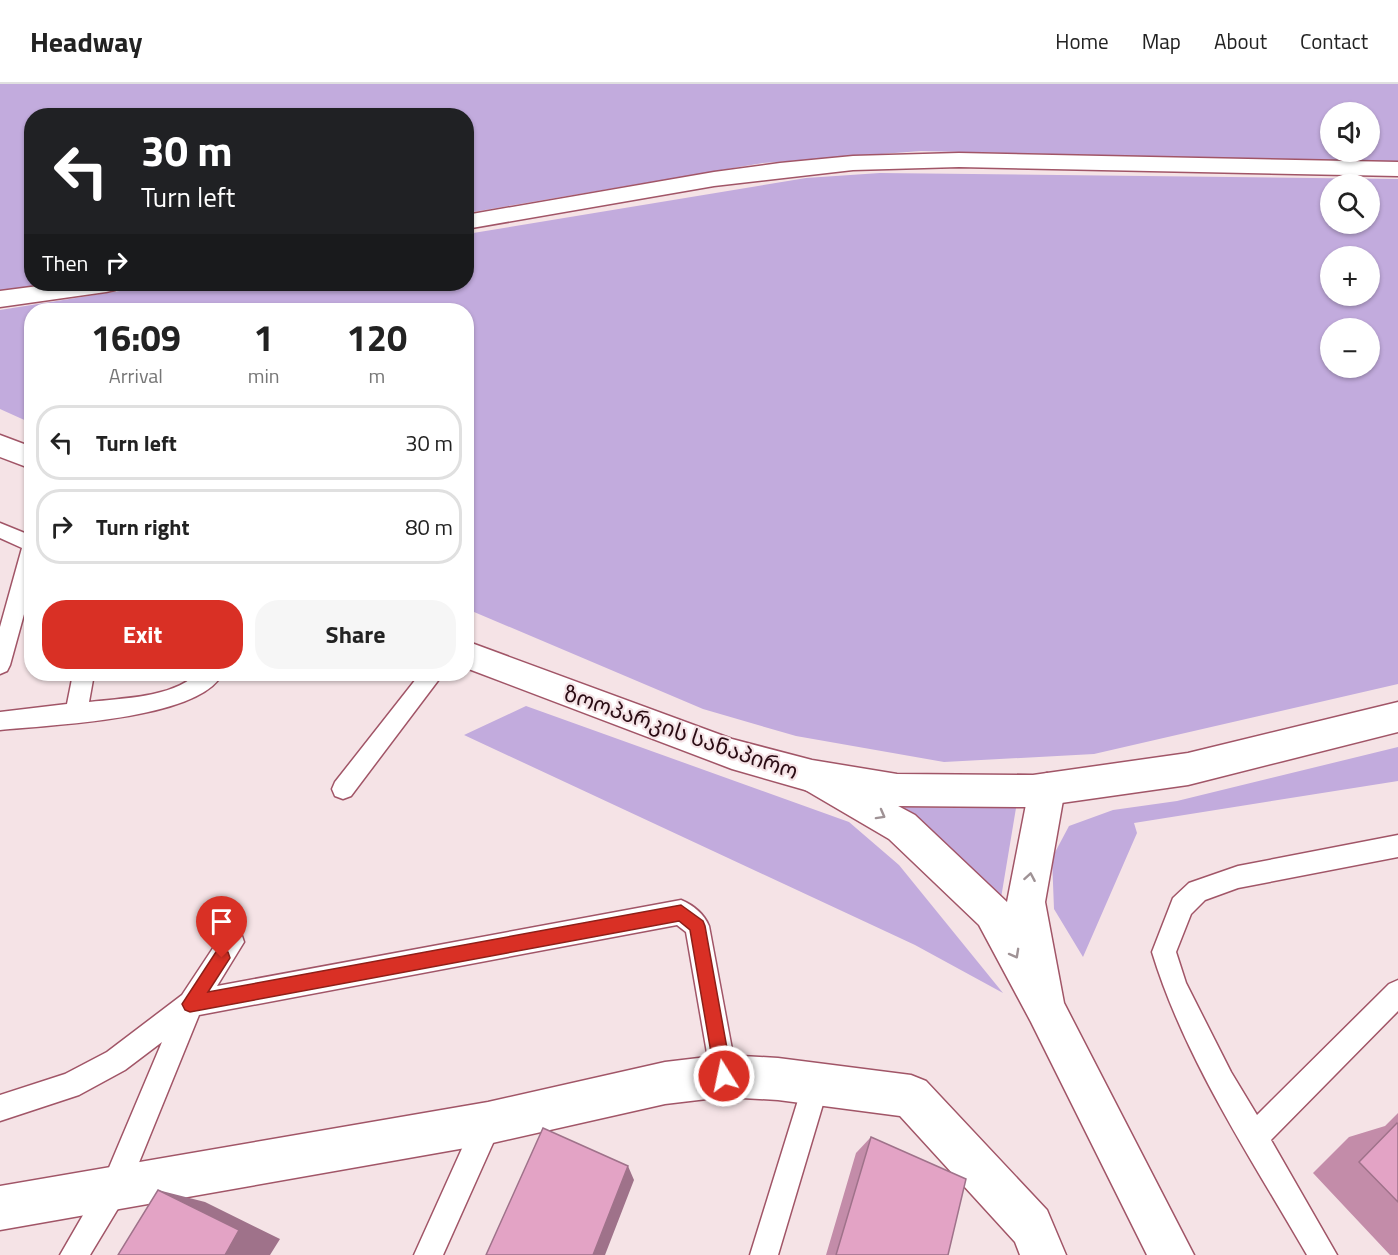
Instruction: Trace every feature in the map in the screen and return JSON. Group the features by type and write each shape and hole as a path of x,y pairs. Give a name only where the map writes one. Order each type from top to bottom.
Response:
{"street":[{"path":"474,221 714,179 853,163 959,160 1398,169"},
{"path":"0,299 57,291"},
{"path":"0,445 24,456"},
{"name":"ზოოპარკის სანაპირო","path":"474,657 721,750 812,776 897,790 1033,791 1188,769 1398,717"},
{"path":"812,776 902,827 992,912 1045,1008 1171,1255"},
{"path":"1045,1008 1026,903 1047,789"},
{"path":"0,1208 488,1123 665,1083 724,1076 816,1084 911,1096 1031,1226 1043,1255"}],"lane":[{"path":"0,530 24,542"},
{"path":"0,665 24,576"},
{"path":"76,712 83,681"},
{"path":"0,722 150,704 197,687 204,681"},
{"path":"343,789 427,681"},
{"path":"1323,1255 1222,1081 1175,987 1164,952 1182,906 1197,891 1238,877 1398,846"},
{"path":"0,1108 70,1086 116,1061 190,1004 681,912 697,926 724,1076"},
{"path":"74,1255 114,1187 190,1004 232,942"},
{"path":"1255,1137 1398,993"},
{"path":"764,1255 816,1084"},
{"path":"428,1255 488,1123"}],"shaded area":[{"path":"0,84 1398,84 1398,162 1380,162 1380,102 1320,102 1320,160 921,151 763,163 474,212 474,108 24,108 24,288 0,292"},
{"path":"880,173 1320,178 1320,234 1380,234 1380,179 1398,179 1398,684 1094,754 944,762 796,736 703,709 474,612 474,303 44,303 120,291 474,291 474,233 806,178"},
{"path":"24,306 24,420 0,409 0,310"},
{"path":"526,706 849,822 899,865 1003,993 915,945 464,735"},
{"path":"1398,747 1398,781 1134,823 1137,833 1083,957 1054,909 1052,858 1069,826 1113,810 1177,801"},
{"path":"903,807 1016,808 1001,898"}],"building":[{"path":"1398,1124 1398,1202 1359,1162"},
{"path":"543,1128 628,1166 593,1255 486,1255"},
{"path":"871,1137 966,1179 948,1255 836,1255"},
{"path":"158,1190 239,1230 225,1255 118,1255"}],"route":[{"path":"222,958 190,1004 681,912 697,926 724,1076"}]}
